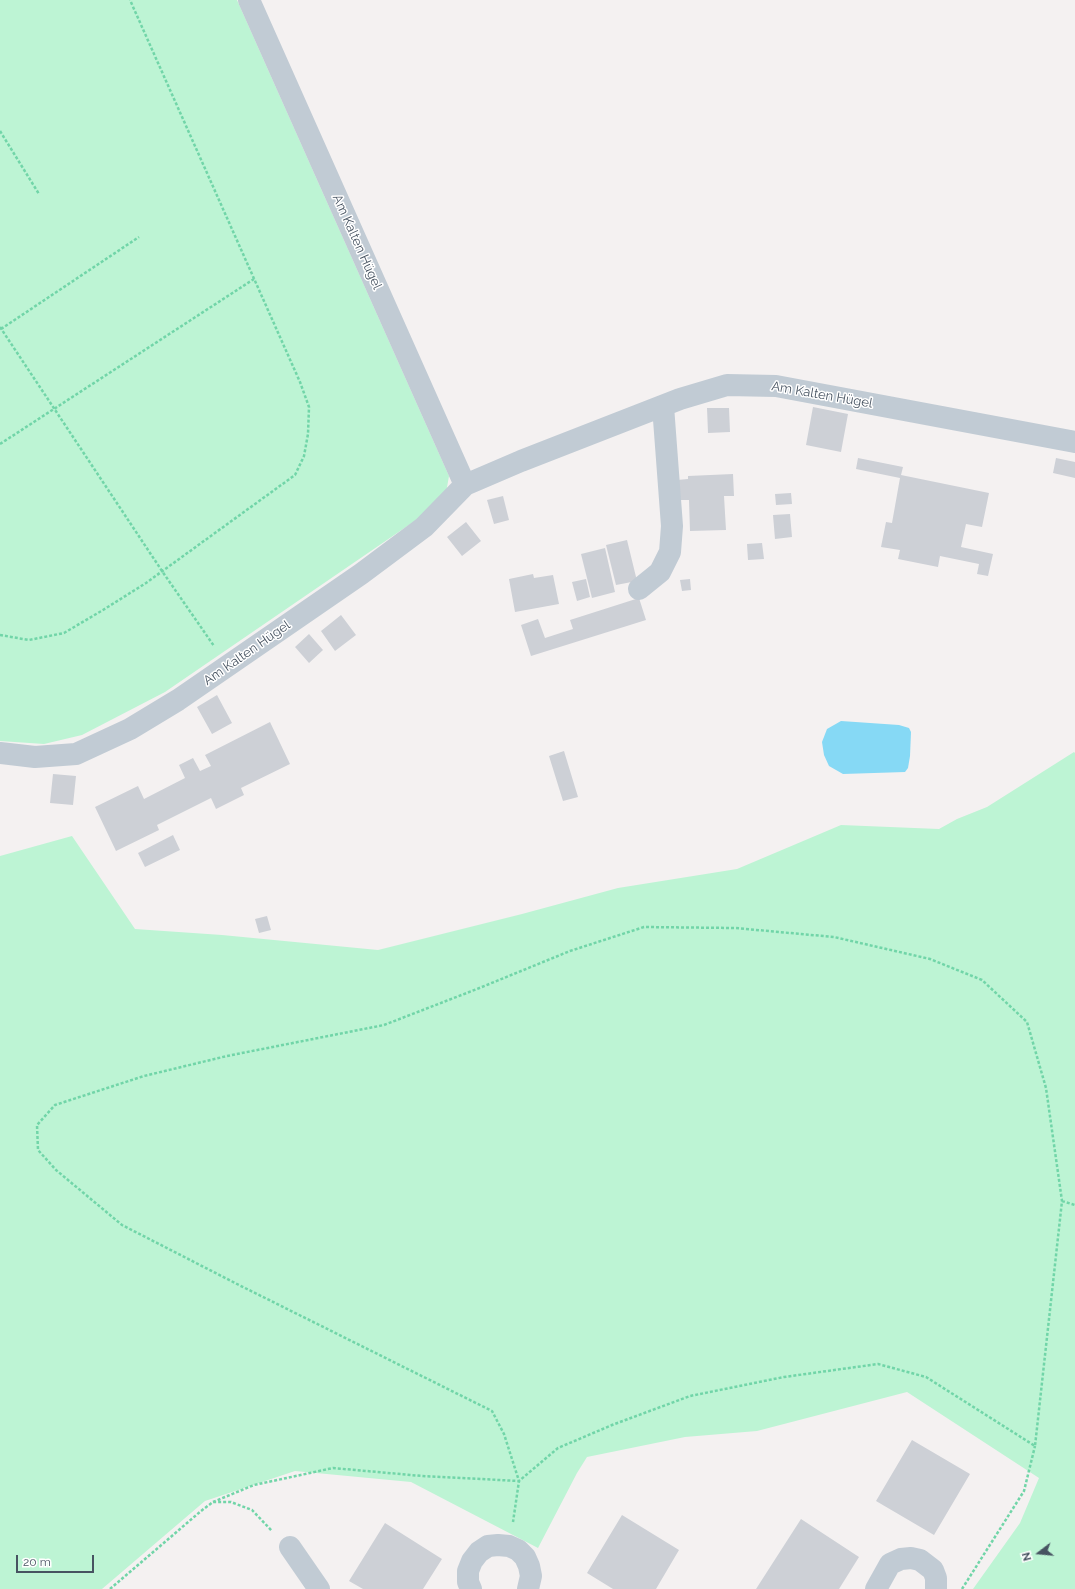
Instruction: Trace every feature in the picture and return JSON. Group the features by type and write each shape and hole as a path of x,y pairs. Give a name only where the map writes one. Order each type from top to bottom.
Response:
{"street":[{"name":"Am Kalten Hügel","path":"249,0 465,485"},
{"name":"Am Kalten Hügel","path":"0,753 35,757 76,754 130,729 178,700 361,574 424,527 465,485 521,461 663,406 727,385 776,386 1075,442"},
{"path":"639,589 660,572 670,552 672,526 663,406"},
{"path":"471,1589 468,1582 468,1571 472,1561 479,1552 488,1546 498,1545 509,1546 518,1550 525,1558 530,1566 531,1576 528,1589"},
{"path":"290,1547 319,1589"},
{"path":"876,1589 890,1564 901,1559 911,1558 920,1560 932,1570 936,1578 936,1589"}],"path":[{"path":"0,635 29,640 64,633 110,606 162,571 295,476 304,456 308,434 309,407 130,0"},
{"path":"0,131 39,194"},
{"path":"139,237 0,329 162,571 228,666"},
{"path":"0,444 55,410 254,279"},
{"path":"509,1546 519,1481 504,1434 492,1411 244,1288 122,1225 56,1170 38,1150 37,1125 56,1105 144,1076 227,1056 384,1025 570,951 644,927 735,928 834,937 930,959 982,980 1027,1022 1046,1088 1062,1201 1035,1446 1024,1491 962,1589"},
{"path":"1062,1201 1075,1205"},
{"path":"110,1589 200,1511 213,1502 254,1485 333,1468 422,1476 519,1481 558,1448 612,1425 690,1396 784,1377 878,1364 926,1378 1035,1446"},
{"path":"213,1502 231,1502 252,1510 290,1547"}],"green space":[{"path":"0,0 237,0 449,476 446,493 422,516 165,692 82,735 44,744 0,741"},
{"path":"1074,752 1075,1589 973,1589 1020,1523 1039,1478 907,1392 757,1431 685,1437 587,1457 577,1473 538,1548 411,1482 295,1471 205,1501 102,1589 0,1589 0,856 72,836 135,929 222,935 378,950 618,888 737,869 841,825 939,829 957,819 987,807"}],"water":[{"path":"841,721 899,725 909,728 911,732 908,768 905,772 843,774 829,766 824,755 822,742 827,729"}],"building":[{"path":"813,407 848,414 841,452 806,445"},
{"path":"707,408 729,408 730,432 708,433"},
{"path":"858,458 903,467 901,475 989,493 982,527 966,524 961,547 993,554 988,576 977,574 979,564 940,556 938,567 898,559 900,550 881,547 886,522 892,523 900,478 856,469"},
{"path":"1056,458 1075,462 1075,478 1053,473"},
{"path":"733,474 734,496 724,496 726,530 690,531 689,500 678,500 677,480 688,479 688,476"},
{"path":"791,493 792,504 776,505 775,494"},
{"path":"503,496 509,520 494,524 487,500"},
{"path":"790,514 792,537 775,539 773,515"},
{"path":"466,522 481,541 462,556 447,537"},
{"path":"627,540 637,581 616,585 606,545"},
{"path":"762,543 764,559 748,560 747,544"},
{"path":"605,548 615,592 592,598 581,554"},
{"path":"533,574 534,578 553,575 559,604 515,612 509,579"},
{"path":"586,579 590,597 577,601 572,582"},
{"path":"690,579 691,590 682,591 680,580"},
{"path":"639,598 646,620 531,656 521,625 538,619 545,638 573,629 570,620"},
{"path":"341,615 356,635 335,651 321,631"},
{"path":"309,634 323,650 309,663 295,647"},
{"path":"217,695 232,723 212,734 197,707"},
{"path":"270,722 290,764 241,788 244,795 216,809 211,798 157,825 159,830 116,851 95,807 138,786 144,799 185,778 179,765 193,758 200,771 211,766 205,755"},
{"path":"564,751 578,797 563,801 549,756"},
{"path":"53,774 76,776 73,805 50,803"},
{"path":"173,835 180,850 145,867 138,853"},
{"path":"267,916 271,930 259,933 255,919"},
{"path":"912,1440 970,1474 934,1535 876,1501"},
{"path":"622,1515 679,1550 656,1589 613,1589 587,1573"},
{"path":"801,1519 859,1557 839,1589 756,1589"},
{"path":"385,1523 442,1559 423,1589 363,1589 349,1581"}]}
